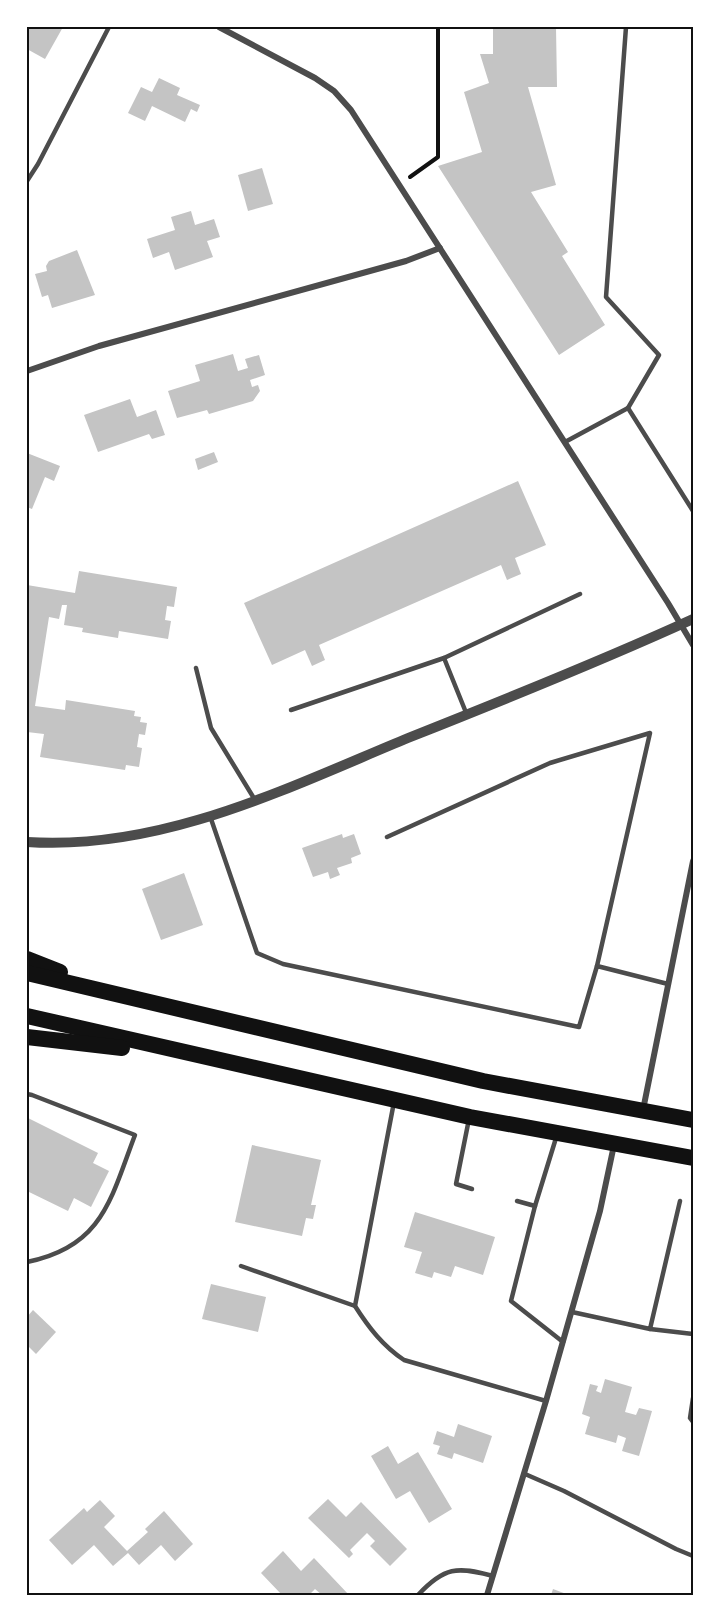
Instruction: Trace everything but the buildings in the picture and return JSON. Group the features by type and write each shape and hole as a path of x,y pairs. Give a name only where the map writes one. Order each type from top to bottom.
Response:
{"highway":[{"path":"27,959 129,997"},
{"path":"27,973 483,1081 693,1120"},
{"path":"27,1016 470,1117 693,1158"},
{"path":"27,1037 227,1062"}],"street":[{"path":"221,27 315,78 334,92 351,110 693,645"},
{"path":"27,371 99,346 406,261 440,248"},
{"path":"27,843 126,838 210,816 467,715 693,619"},
{"path":"642,1111 693,861"},
{"path":"487,1595 572,1312 608,1182 614,1144"}],"lane":[{"path":"27,182 109,27"},
{"path":"565,442 628,408 659,354 606,297 626,27"},
{"path":"628,408 693,511"},
{"path":"291,710 444,658 580,594"},
{"path":"444,658 467,715"},
{"path":"196,668 211,728 255,800"},
{"path":"210,816 257,953 283,964 579,1027 597,966 650,733 550,763 387,837"},
{"path":"597,966 668,984"},
{"path":"27,1094 135,1135 106,1208 95,1226 65,1250 27,1262"},
{"path":"355,1306 394,1100"},
{"path":"470,1117 456,1184 472,1189"},
{"path":"558,1133 535,1206 511,1301 563,1342"},
{"path":"517,1201 535,1206"},
{"path":"650,1329 680,1201"},
{"path":"241,1266 355,1306 377,1337 404,1360 546,1401"},
{"path":"572,1312 650,1329 693,1334"},
{"path":"693,1398 690,1418 693,1422"},
{"path":"525,1474 564,1491 693,1556"},
{"path":"418,1595 441,1574 458,1569 493,1576"}],"path":[{"path":"400,184 438,157 438,27"}]}
